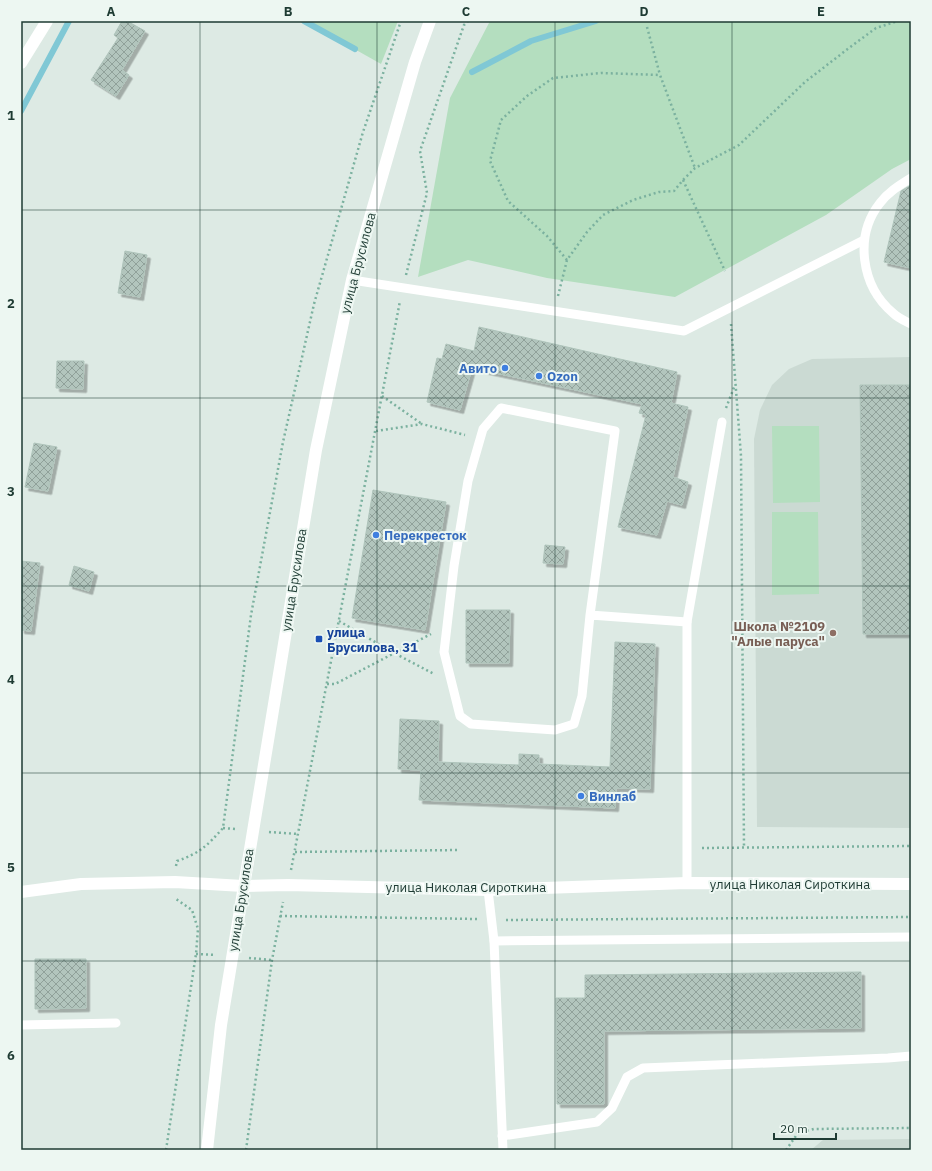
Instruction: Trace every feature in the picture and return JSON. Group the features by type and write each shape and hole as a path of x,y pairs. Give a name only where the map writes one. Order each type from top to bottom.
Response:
{"street":[{"path":"21,63 46,21"},
{"name":"улица Брусилова","path":"207,1150 220,1025 316,450 352,280 415,62 430,21"},
{"name":"улица Николая Сироткина","path":"21,892 81,884 175,882 243,886 288,885 488,890 687,884 911,884"}],"lane":[{"path":"911,178 894,188 880,203 870,220 864,240 865,267 875,293 893,314 911,324"},
{"path":"352,280 684,331 864,240"},
{"path":"501,408 615,431 590,615 582,696 574,724 555,730 471,724 460,716 444,652 454,566 468,481 480,439 483,429 501,408"},
{"path":"687,884 687,622 722,422"},
{"path":"590,615 687,622"},
{"path":"488,890 494,941 502,1150"},
{"path":"494,941 911,937"},
{"path":"21,1025 116,1023"},
{"path":"502,1136 597,1122 612,1108 628,1077 643,1068 911,1056"}],"path":[{"path":"166,1150 196,954 198,929 192,910 176,899 175,882 177,861 193,855 207,846 223,828 251,615 283,442 314,304 363,132 401,21"},
{"path":"246,1150 271,967 280,916 295,852 403,288 427,193 420,151 464,25 468,21"},
{"path":"555,311 567,260 587,232 603,215 633,200 659,192 674,191 695,168 739,145 805,82 849,48 876,28 898,21"},
{"path":"647,27 660,75 695,168"},
{"path":"567,260 547,236 508,201 490,161 500,120 527,96 553,78 602,73 660,75"},
{"path":"683,180 725,271"},
{"path":"730,307 741,456 744,848"},
{"path":"722,422 736,382"},
{"path":"382,396 422,424 480,439"},
{"path":"376,431 422,424"},
{"path":"339,621 394,653 452,683"},
{"path":"327,684 334,684 447,626"},
{"path":"687,848 911,846"},
{"path":"295,852 458,850"},
{"path":"280,916 491,920 911,917"},
{"path":"786,1150 798,1133 814,1128 911,1128"}],"shaded area":[{"name":"Школа №2109 \"Алые паруса\"","path":"911,357 911,828 757,827 754,439 760,410 772,385 789,369 812,359"},
{"path":"911,1139 911,1150 811,1150 823,1140"}],"green space":[{"path":"305,21 398,21 381,64"},
{"path":"490,21 911,21 911,159 892,169 826,215 675,297 547,278 468,260 418,277 450,98"},
{"path":"772,426 819,426 820,502 773,503"},
{"path":"772,512 818,512 819,594 772,595"}],"building":[{"path":"122,21 127,21 145,31 122,70 129,75 116,96 91,80 118,38 114,35"},
{"path":"911,185 911,268 884,262 901,191"},
{"path":"125,251 147,255 140,297 118,293"},
{"path":"479,327 677,372 671,403 688,407 673,477 688,482 682,505 667,501 657,535 618,527 646,415 639,413 642,404 472,368 460,410 427,402 437,358 442,359 446,344 474,351"},
{"path":"57,361 84,361 83,389 56,388"},
{"path":"860,385 911,385 911,634 863,634"},
{"path":"34,443 57,447 48,491 25,487"},
{"path":"373,490 446,502 425,630 352,618"},
{"path":"545,545 565,547 563,564 543,563"},
{"path":"21,561 40,563 31,631 21,630"},
{"path":"74,566 94,572 89,591 69,585"},
{"path":"466,610 510,610 509,663 466,663"},
{"path":"615,642 655,644 650,789 616,788 615,808 419,800 421,770 398,769 400,719 439,721 438,762 519,765 519,754 539,755 539,764 610,767"},
{"path":"35,959 86,959 86,1008 35,1009"},
{"path":"861,972 861,1028 604,1031 604,1104 557,1104 556,998 585,998 585,975"}],"waterway":[{"path":"21,111 69,21"},
{"path":"304,21 355,49"},
{"path":"472,72 531,41 596,21"}],"place":[{"name":"Авито","path":"505,368"},
{"name":"Ozon","path":"539,376"},
{"name":"Перекресток","path":"376,535"},
{"name":"Школа №2109 \"Алые паруса\"","path":"833,633"},
{"name":"улица Брусилова, 31","path":"319,639"},
{"name":"Винлаб","path":"581,796"}]}
